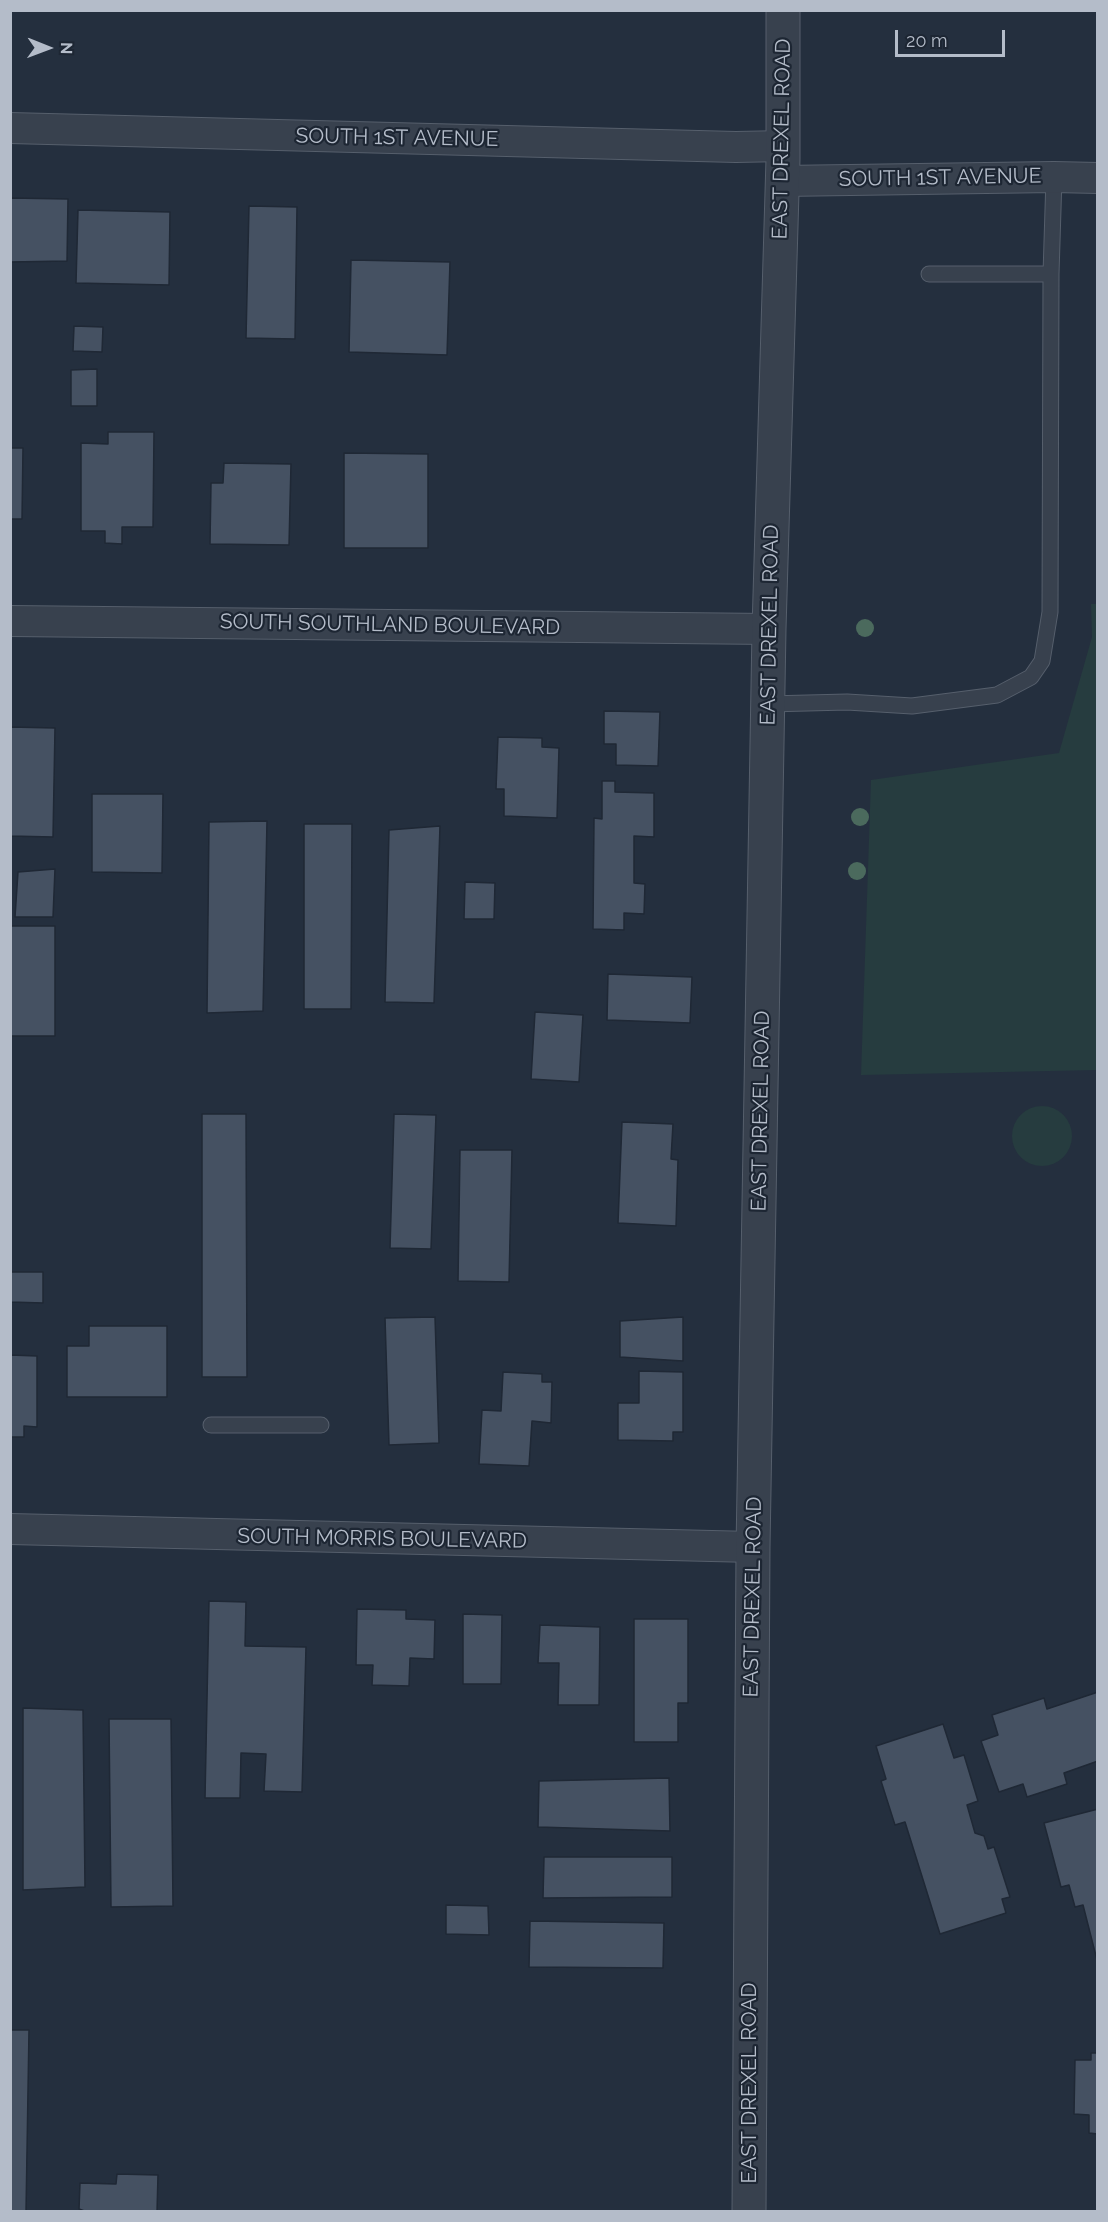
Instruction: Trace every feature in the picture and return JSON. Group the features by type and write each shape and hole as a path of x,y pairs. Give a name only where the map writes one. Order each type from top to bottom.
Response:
{"street":[{"name":"EAST DREXEL ROAD","path":"749,2211 753,1547 769,629 784,146 783,10"},
{"name":"SOUTH 1ST AVENUE","path":"10,128 736,147 784,146"},
{"name":"SOUTH 1ST AVENUE","path":"782,181 1098,178"},
{"name":"SOUTH SOUTHLAND BOULEVARD","path":"10,621 769,629"},
{"name":"SOUTH MORRIS BOULEVARD","path":"10,1529 753,1547"}],"lane":[{"path":"768,704 847,702 912,706 997,695 1032,677 1042,661 1050,612 1051,274 1054,177"},
{"path":"929,274 1051,274"},
{"path":"211,1425 321,1425"}],"green space":[{"path":"1091,604 1098,604 1097,1070 861,1075 871,780 1059,753 1092,637"},
{"path":"1042,1106 1059,1111 1067,1119 1072,1136 1067,1153 1059,1161 1042,1166 1025,1161 1017,1153 1012,1136 1017,1119 1025,1111"}],"building":[{"path":"10,198 68,199 67,261 10,262"},
{"path":"249,206 297,207 295,339 246,338"},
{"path":"78,210 170,212 169,285 76,283"},
{"path":"351,260 450,262 447,355 349,352"},
{"path":"74,326 103,327 102,352 73,351"},
{"path":"97,369 97,406 71,406 71,370"},
{"path":"108,432 154,432 153,527 122,527 122,544 105,543 105,531 81,531 81,443 108,444"},
{"path":"10,448 23,448 22,519 10,519"},
{"path":"344,453 428,454 428,548 344,548"},
{"path":"224,463 291,464 289,545 210,544 211,483 223,483"},
{"path":"604,711 660,712 658,766 616,765 616,744 604,744"},
{"path":"10,727 55,728 53,837 10,836"},
{"path":"498,737 542,738 542,747 559,748 557,818 504,816 504,789 496,789"},
{"path":"602,781 615,781 615,792 654,793 654,837 634,836 634,883 645,884 644,914 624,913 624,930 593,929 594,818 602,819"},
{"path":"92,794 163,794 162,873 92,872"},
{"path":"267,821 263,1011 207,1013 209,822"},
{"path":"304,824 352,824 351,1009 304,1009"},
{"path":"440,826 434,1003 385,1002 389,830"},
{"path":"55,869 53,917 15,917 18,872"},
{"path":"465,882 495,883 494,919 464,919"},
{"path":"10,926 55,926 55,1036 10,1036"},
{"path":"608,974 692,977 690,1023 607,1020"},
{"path":"535,1012 583,1015 579,1082 531,1079"},
{"path":"202,1114 246,1114 247,1377 202,1377"},
{"path":"394,1114 436,1115 431,1249 390,1248"},
{"path":"622,1122 673,1124 671,1159 678,1160 676,1226 618,1223"},
{"path":"460,1150 512,1150 509,1282 458,1281"},
{"path":"10,1272 43,1272 43,1303 10,1302"},
{"path":"435,1317 439,1443 389,1445 385,1318"},
{"path":"683,1317 683,1361 620,1357 620,1321"},
{"path":"89,1326 167,1326 167,1397 67,1397 67,1346 89,1346"},
{"path":"10,1355 37,1356 37,1427 24,1426 24,1437 10,1437"},
{"path":"639,1371 683,1372 683,1432 673,1432 673,1441 618,1440 618,1403 639,1403"},
{"path":"503,1372 542,1374 542,1382 552,1382 551,1423 532,1421 529,1466 479,1464 482,1410 501,1411"},
{"path":"209,1601 246,1602 245,1646 306,1647 302,1792 264,1791 266,1754 241,1753 240,1798 205,1798"},
{"path":"357,1609 406,1610 406,1619 435,1620 434,1659 410,1658 409,1686 372,1685 373,1665 356,1665"},
{"path":"463,1614 502,1615 501,1684 463,1684"},
{"path":"634,1619 688,1619 688,1703 678,1703 678,1742 634,1742"},
{"path":"540,1625 600,1627 599,1705 558,1705 559,1663 538,1663"},
{"path":"1098,1692 1098,1761 1064,1773 1067,1784 1027,1797 1023,1784 999,1792 981,1741 998,1735 992,1715 1044,1698 1047,1709"},
{"path":"23,1708 83,1710 85,1887 23,1890"},
{"path":"109,1719 171,1719 173,1906 111,1907"},
{"path":"943,1724 954,1758 964,1755 978,1801 967,1805 975,1833 984,1836 988,1849 994,1847 1010,1897 1002,1899 1006,1913 940,1934 905,1822 895,1825 881,1781 886,1779 876,1746"},
{"path":"669,1778 670,1831 538,1827 539,1781"},
{"path":"1098,1809 1098,1964 1083,1905 1075,1907 1069,1885 1061,1887 1044,1823"},
{"path":"544,1857 672,1857 672,1897 543,1898"},
{"path":"446,1905 488,1906 489,1935 446,1934"},
{"path":"530,1921 664,1923 663,1968 529,1967"},
{"path":"10,2030 29,2030 26,2212 10,2212"},
{"path":"1091,2053 1098,2053 1098,2134 1089,2133 1089,2115 1074,2114 1075,2060 1091,2060"},
{"path":"117,2174 158,2175 157,2212 87,2212 79,2209 80,2183 116,2184"}]}
